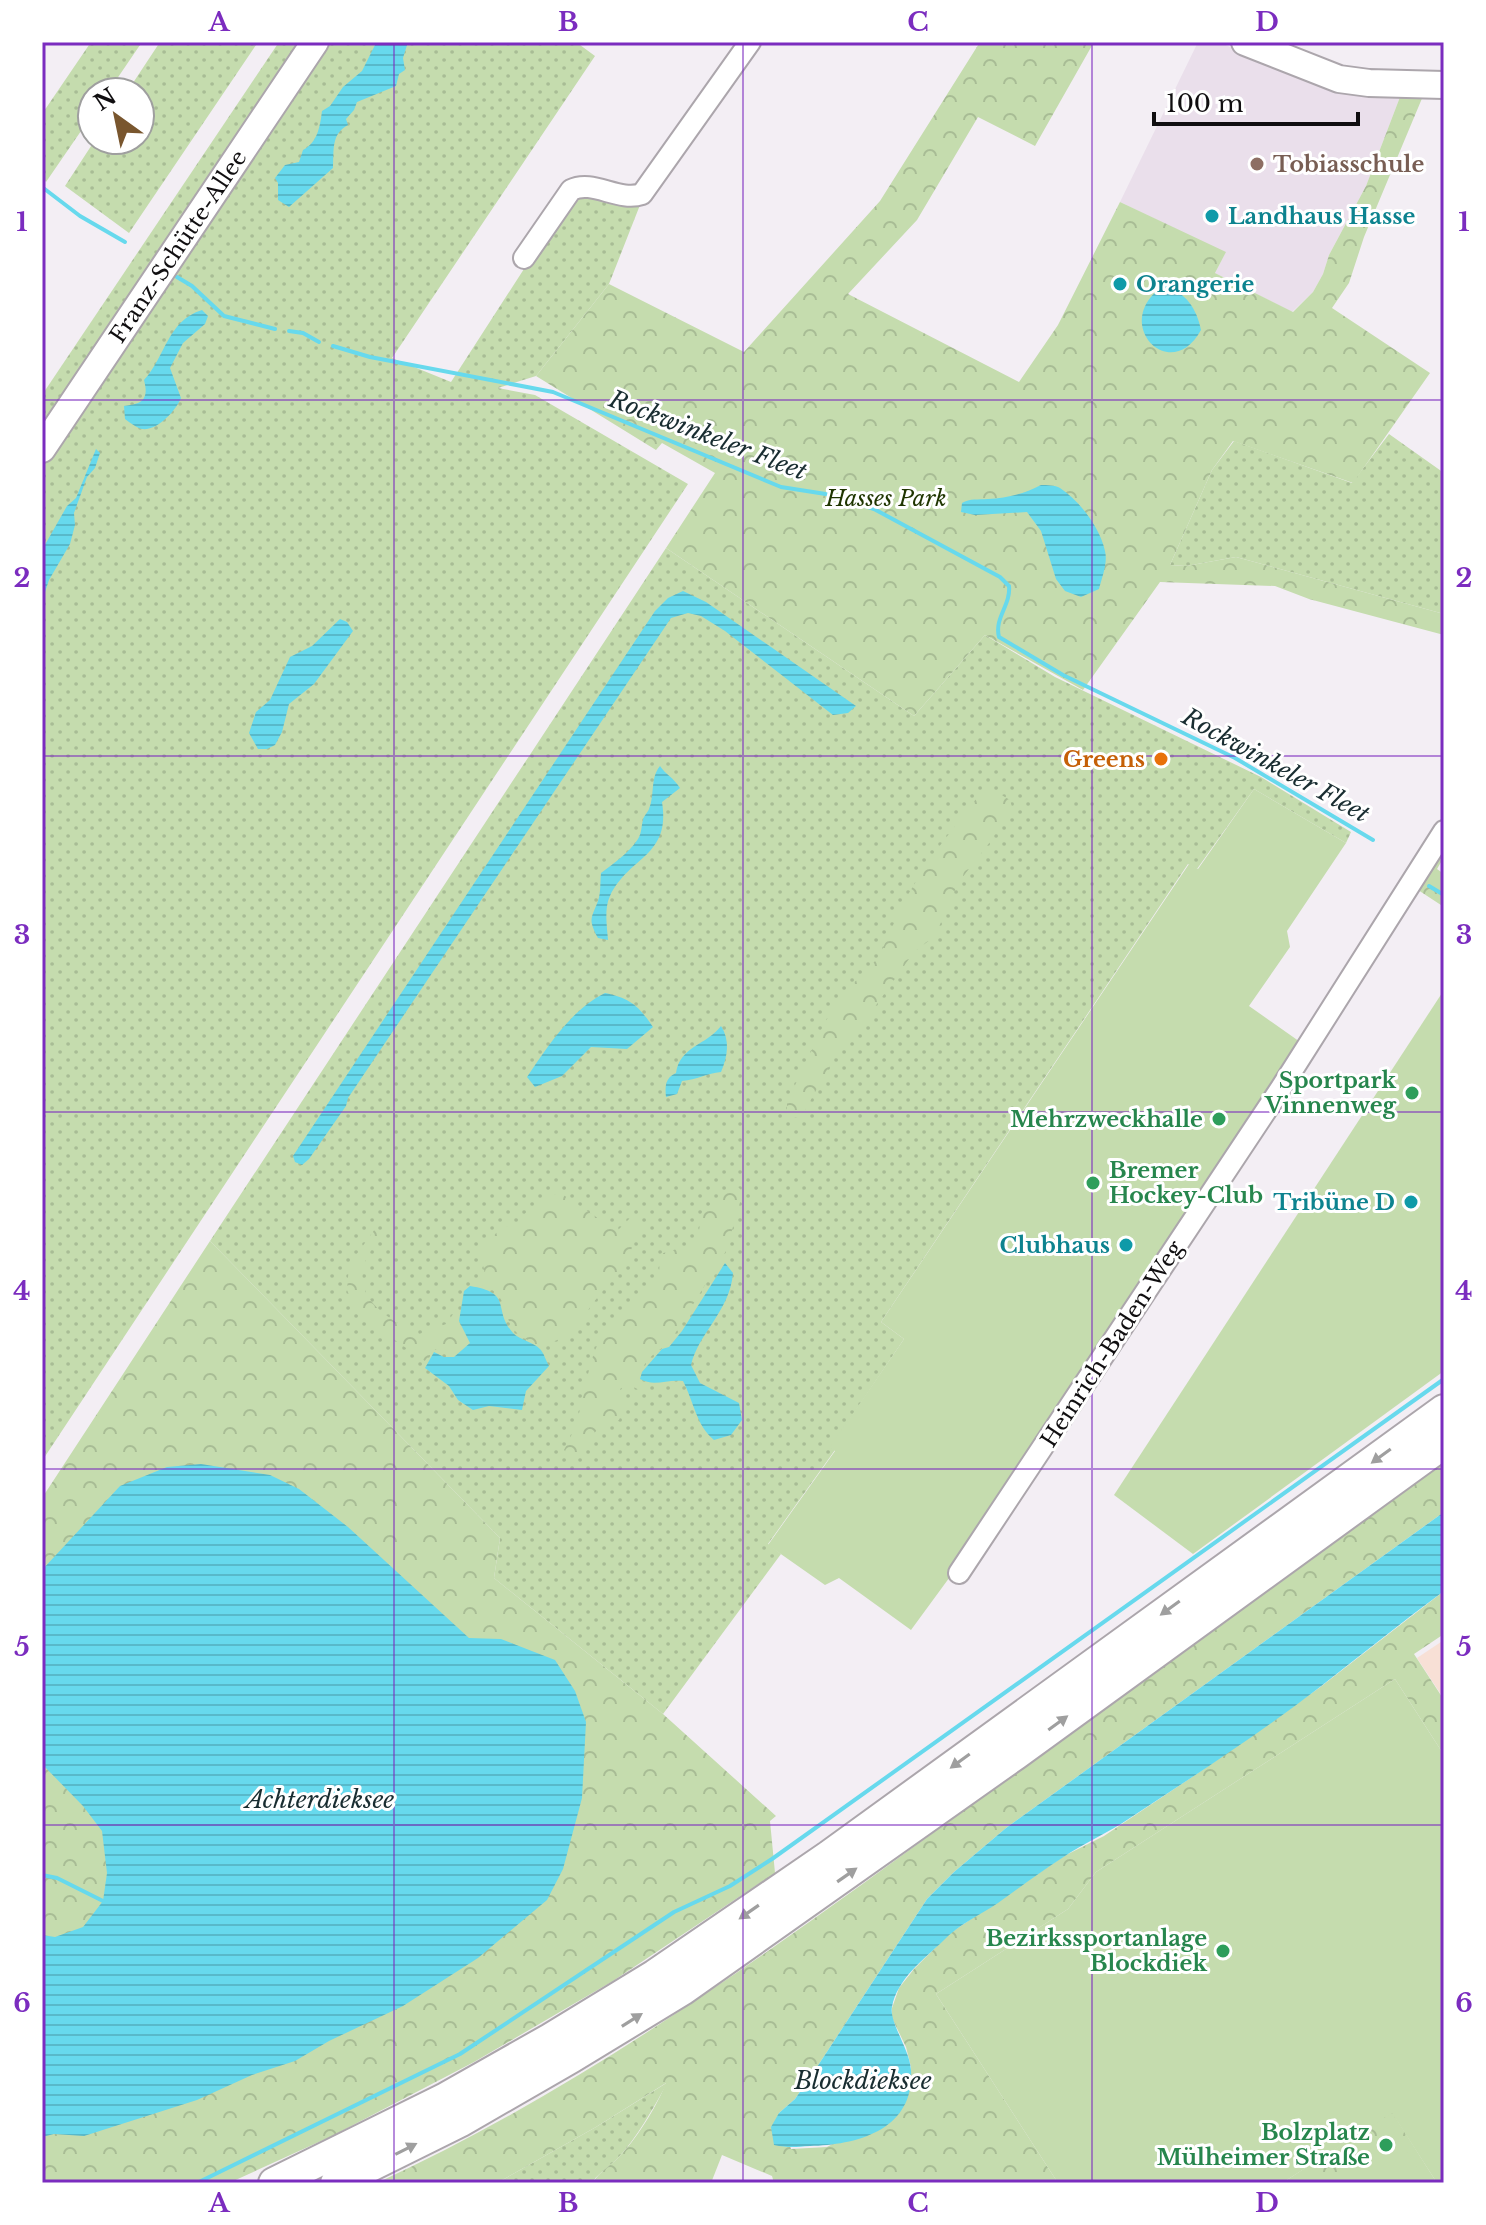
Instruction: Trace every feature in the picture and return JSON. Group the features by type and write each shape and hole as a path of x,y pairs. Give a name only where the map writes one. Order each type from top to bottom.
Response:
{"highway":[{"path":"274,2183 444,2099 655,1975 829,1856 1444,1410"},
{"path":"336,2183 461,2121 682,1990 964,1791 1444,1443"}],"main road":[{"name":"Franz-Schütte-Allee","path":"42,449 315,42"},
{"path":"1245,42 1339,79 1444,85"}],"street":[{"path":"524,258 571,190 580,185 631,198 642,194 750,42"},
{"name":"Heinrich-Baden-Weg","path":"959,1573 1281,1088 1444,831"}],"shaded area":[{"name":"Tobiasschule","path":"1198,42 1219,42 1321,87 1370,97 1400,97 1366,186 1329,255 1323,274 1313,292 1292,312 1215,273 1225,253 1120,202"},
{"path":"1444,1640 1444,1699 1417,1658"}],"green space":[{"path":"91,42 142,42 119,76 76,76 76,138 46,182 42,177 42,114"},
{"path":"160,42 258,42 129,233 65,186 85,156 156,156 156,76 138,76"},
{"path":"279,42 309,42 42,438 42,395"},
{"path":"322,42 576,42 595,56 392,358 451,382 573,193 586,191 640,205 609,284 536,376 498,388 535,395 688,484 42,1461 42,461"},
{"name":"Hasses Park","path":"980,42 1094,42 1035,146 978,117 917,220 848,294 1019,382 1058,325 1120,202 1226,252 1215,273 1293,312 1313,292 1323,274 1329,255 1366,186 1400,97 1423,96 1364,237 1349,283 1332,308 1430,373 1353,483 1233,441 1212,470 1170,565 1186,566 1236,557 1444,614 1444,635 1309,599 1275,586 1160,582 1083,690 985,635 914,716 666,548 715,473 662,443 656,450 536,376 609,284 744,352 880,201"},
{"path":"1389,434 1444,473 1444,614 1236,557 1186,566 1170,565 1212,470 1234,441 1352,483"},
{"path":"666,548 914,716 985,635 1055,677 1261,777 1351,832 1346,843 1254,789 1197,869 1188,864 881,1322 904,1339 831,1447 835,1450 768,1544 781,1554 663,1714 494,1578 500,1538 210,1241"},
{"name":"Bremer Hockey-Club","path":"1254,789 1346,843 1287,931 1290,947 1249,1006 1303,1044 996,1514 911,1630 839,1578 825,1585 768,1545 835,1451 830,1447 904,1339 881,1322 1189,864 1198,869"},
{"path":"993,790 1010,800 1012,807 958,883 935,936 914,952 857,1032 836,1054 803,1114 798,1118 787,1116 787,1102 825,1022 845,992 879,957 902,905 928,861 976,799"},
{"path":"1444,846 1444,857 1437,869 1444,874 1444,907 1418,890"},
{"path":"1444,990 1444,1371 1193,1554 1114,1495"},
{"path":"735,1184 743,1192 726,1251 668,1345 653,1355 642,1369 638,1380 649,1384 641,1391 628,1384 620,1389 625,1405 619,1420 608,1420 593,1434 591,1445 574,1459 564,1450 579,1415 597,1346 622,1313 659,1276 660,1254 697,1243 702,1212"},
{"path":"559,1192 617,1231 630,1218 638,1220 640,1232 631,1239 630,1257 572,1334 540,1347 512,1328 501,1299 490,1288 480,1285 480,1281 486,1279 480,1250 501,1228 518,1223 528,1210"},
{"path":"375,1229 382,1231 364,1265 362,1278 370,1299 387,1316 417,1335 446,1324 456,1310 465,1345 450,1353 435,1349 425,1361 357,1314 347,1290 349,1265"},
{"name":"Achterdieksee","path":"210,1241 500,1538 494,1578 663,1714 776,1816 770,1821 775,1873 613,1981 474,2062 332,2136 229,2183 42,2183 42,1498"},
{"path":"1444,1463 1444,1512 1006,1828 954,1872 927,1899 795,2099 779,2113 791,2149 827,2147 903,2106 911,2084 911,2067 906,2047 892,2018 892,2008 899,1988 949,1934 1064,1856 1104,1836 1204,1769 1319,1688 1444,1591 1444,1634 1414,1654 1444,1700 1444,1755 1395,1679 1096,1872 1068,1909 936,1994 1058,2183 774,2183 772,2176 722,2155 711,2183 593,2182 631,2143 666,2083 497,2183 377,2183 528,2105 676,2014 888,1866"},
{"name":"Bezirkssportanlage Blockdiek","path":"1395,1679 1444,1755 1444,2183 1437,2183 1392,2113 1282,2183 1058,2183 936,1994 1068,1909 1096,1872"},
{"path":"668,2082 632,2141 593,2181 595,2183 497,2183 596,2127"},
{"path":"1392,2112 1437,2183 1282,2183"},
{"name":"Bolzplatz Mülheimer Straße","path":"1393,2130 1427,2183 1360,2183 1345,2160"}],"water":[{"path":"408,42 403,58 405,70 399,74 396,86 357,102 346,119 348,125 334,143 333,168 289,207 278,200 275,178 285,165 299,162 303,150 312,143 317,133 322,111 362,71 376,43"},
{"path":"1165,285 1189,302 1201,330 1188,346 1174,352 1161,350 1150,342 1143,330 1142,315 1149,300"},
{"path":"202,310 208,316 205,324 183,343 170,368 181,398 179,403 166,419 154,427 142,429 135,426 125,419 124,406 143,399 146,392 144,380 174,331 190,315"},
{"path":"96,449 100,453 74,513 75,525 70,544 49,580 42,601 42,550 67,506 76,498"},
{"path":"1041,485 1056,486 1067,493 1094,524 1106,556 1099,589 1081,597 1065,591 1056,579 1041,531 1027,512 975,515 961,512 962,503 968,500 1009,497"},
{"path":"683,591 706,602 856,706 848,713 833,715 701,616 688,613 671,618 348,1098 346,1106 309,1159 302,1165 295,1162 293,1156 655,611 668,598"},
{"path":"340,619 347,622 353,631 314,684 289,704 282,732 275,745 258,749 249,733 256,712 270,700 290,657 312,646"},
{"path":"660,766 680,788 662,802 663,820 655,845 627,872 610,896 606,912 608,940 598,938 592,919 599,898 601,873 638,839"},
{"path":"605,993 633,1004 653,1027 627,1049 591,1047 562,1076 535,1087 527,1077 552,1041 581,1009"},
{"path":"721,1026 727,1048 721,1072 682,1081 677,1094 666,1097 666,1083 676,1073 683,1057"},
{"path":"725,1263 733,1273 731,1287 691,1365 700,1383 739,1403 742,1420 731,1435 714,1440 699,1420 683,1381 650,1382 640,1379 642,1372 662,1349 669,1347 682,1331"},
{"path":"470,1286 484,1289 497,1298 513,1333 540,1349 549,1366 526,1391 522,1410 489,1406 473,1410 425,1368 434,1352 444,1357 454,1357 470,1343 459,1321 464,1291"},
{"name":"Achterdieksee","path":"201,1464 270,1475 299,1489 348,1527 469,1638 501,1639 555,1660 575,1691 586,1722 582,1798 563,1869 547,1900 478,1958 403,2006 295,2061 252,2075 197,2100 84,2136 54,2134 42,2137 42,1935 55,1937 83,1927 103,1901 107,1873 102,1831 83,1806 42,1764 42,1570 120,1486 167,1467"},
{"name":"Blockdieksee","path":"1444,1512 1444,1591 1250,1738 955,1930 912,1970 899,1987 892,2007 911,2070 910,2090 904,2107 893,2120 880,2130 846,2142 796,2147 774,2145 771,2127 779,2113 795,2099 927,1899 954,1872 1006,1828"}],"waterway":[{"name":"Rockwinkeler Fleet","path":"42,187 80,216 125,242"},
{"name":"Rockwinkeler Fleet","path":"177,277 192,286 224,316 275,329"},
{"name":"Rockwinkeler Fleet","path":"289,331 303,333 319,342"},
{"name":"Rockwinkeler Fleet","path":"333,346 370,357 553,392 781,487 832,495 874,509 1000,577 1009,586 999,624 999,637 1063,675 1235,758 1373,840"},
{"name":"Rockwinkeler Fleet","path":"1429,886 1444,895"},
{"path":"197,2183 460,2054 674,1912 730,1886 772,1859 1444,1379"},
{"path":"42,1875 57,1878 103,1901"}],"place":[{"name":"Tobiasschule","path":"1257,164"},
{"name":"Landhaus Hasse","path":"1212,216"},
{"name":"Orangerie","path":"1120,284"},
{"name":"Greens","path":"1161,759"},
{"name":"Sportpark Vinnenweg","path":"1412,1093"},
{"name":"Mehrzweckhalle","path":"1219,1119"},
{"name":"Bremer Hockey-Club","path":"1093,1183"},
{"name":"Tribüne D","path":"1411,1202"},
{"name":"Clubhaus","path":"1126,1245"},
{"name":"Bezirkssportanlage Blockdiek","path":"1223,1951"},
{"name":"Bolzplatz Mülheimer Straße","path":"1386,2145"}]}
